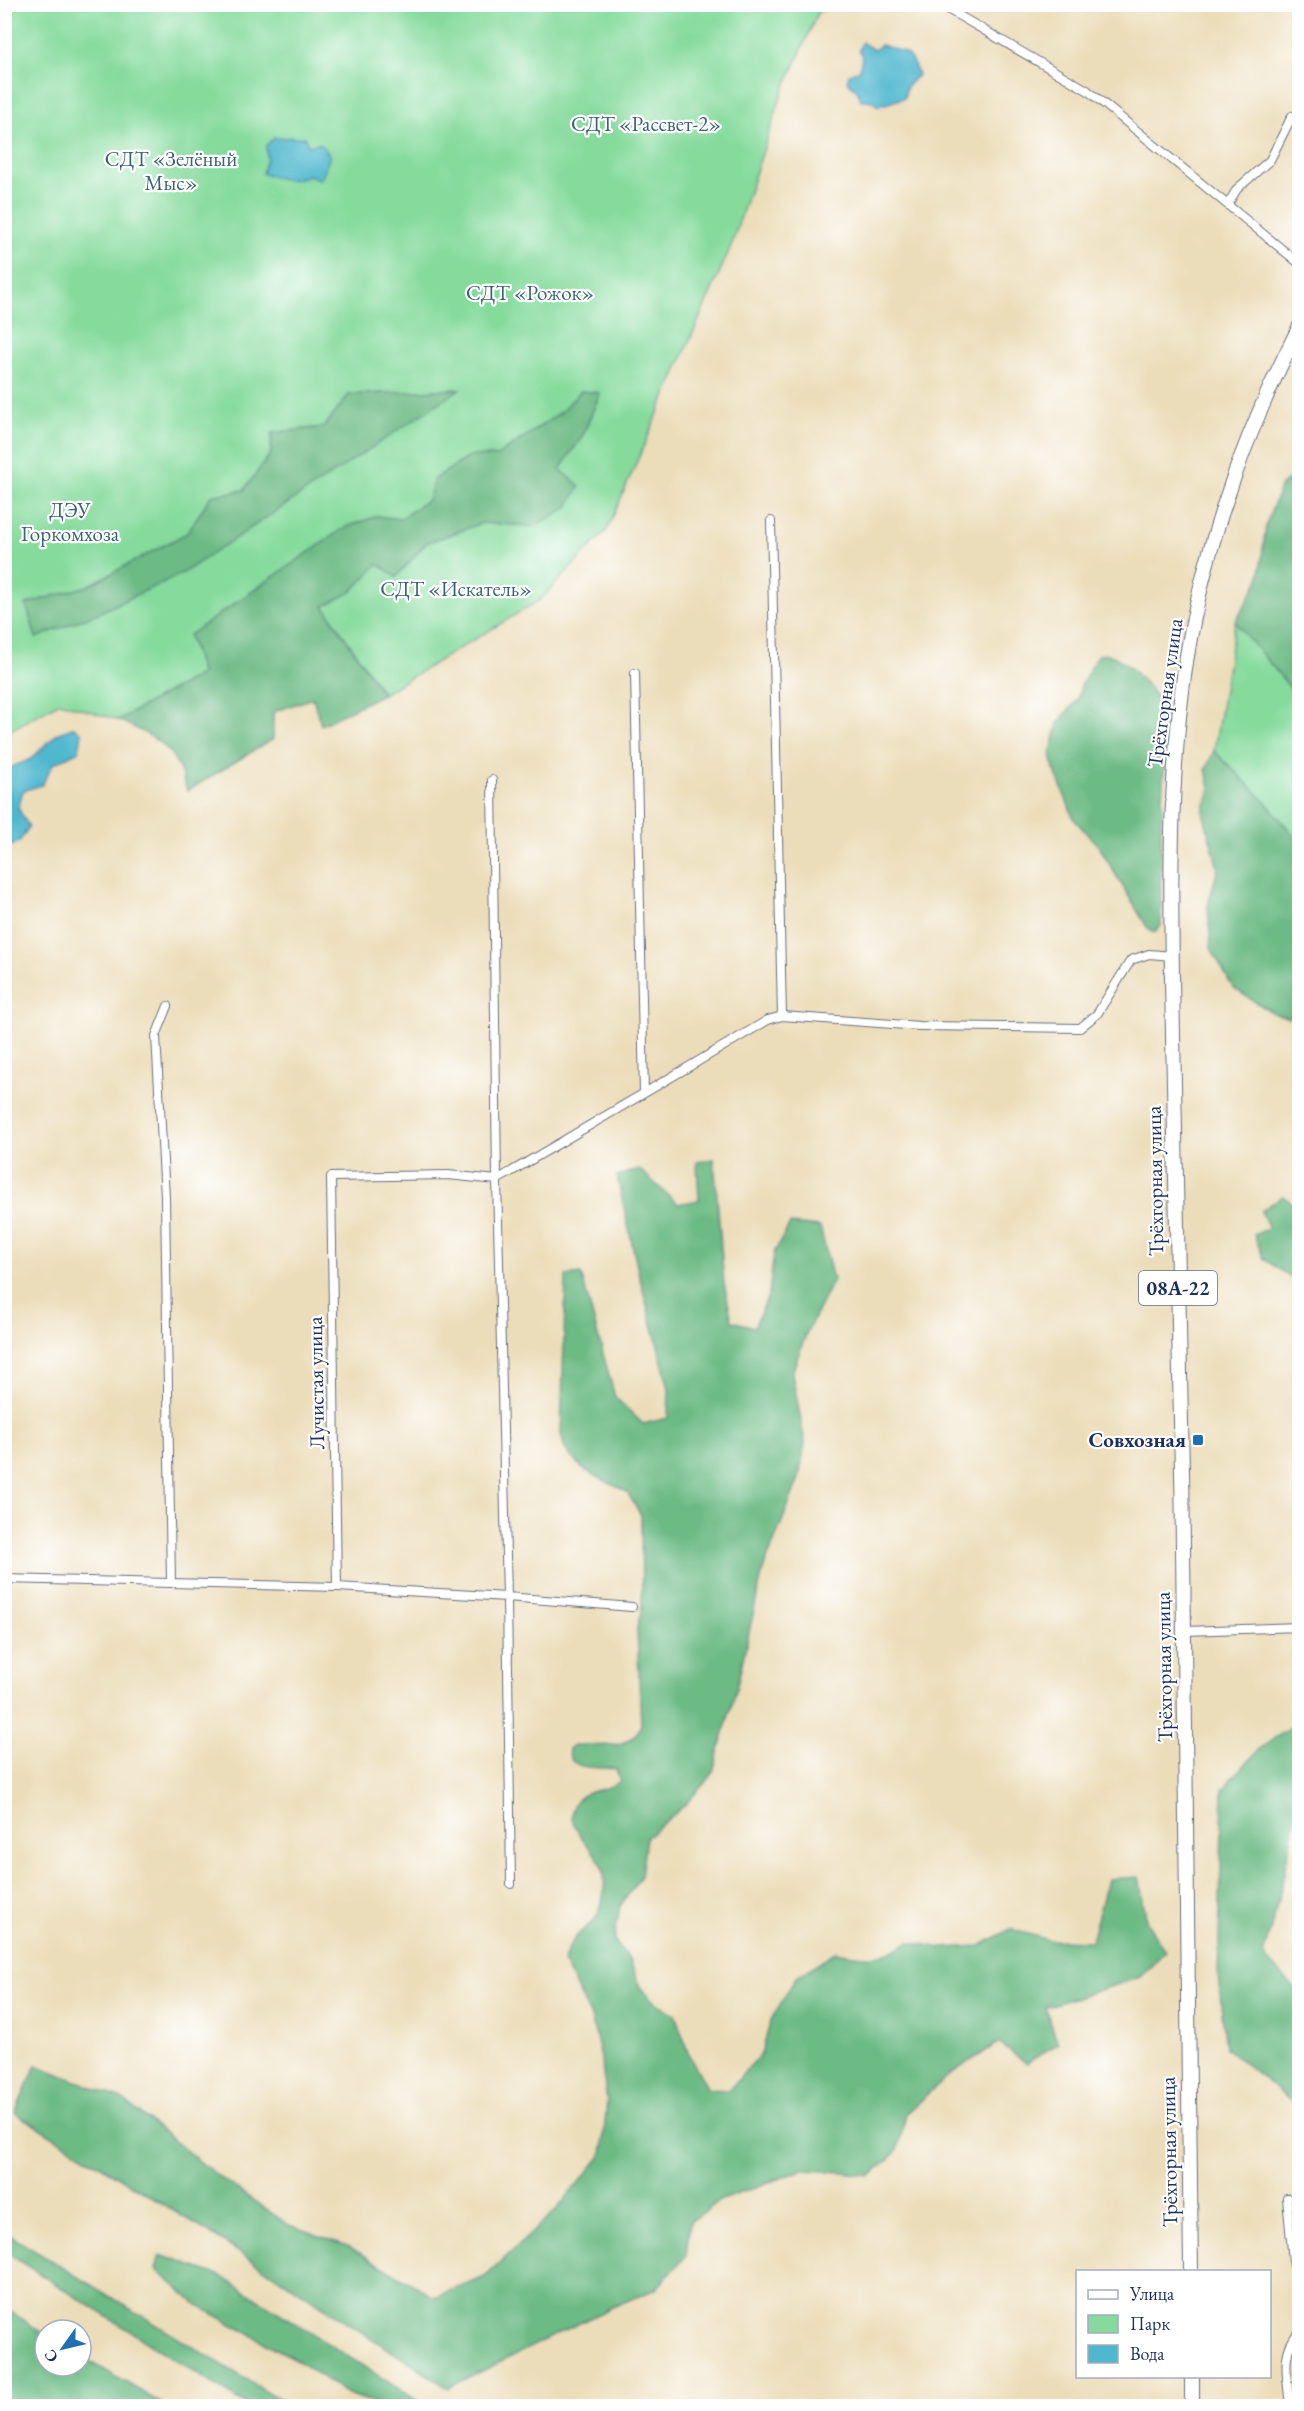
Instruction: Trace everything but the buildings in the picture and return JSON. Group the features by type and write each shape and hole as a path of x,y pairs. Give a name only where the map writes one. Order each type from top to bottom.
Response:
{"highway":[{"name":"Трёхгорная улица","path":"1191,2270 1185,1631 1172,956 1174,784 1187,657 1212,547 1235,471 1277,370 1299,326"},
{"path":"1192,2378 1192,2406"}],"street":[{"path":"939,4 1087,90 1299,264"},
{"path":"1228,204 1237,189 1270,160 1292,116"},
{"path":"771,521 782,1016"},
{"path":"635,673 644,1093"},
{"path":"492,780 496,1180 507,1597 511,1884"},
{"path":"496,1180 768,1020 782,1016 910,1025 1072,1030 1080,1028 1094,1018 1131,960 1149,954 1172,956"},
{"path":"168,1006 156,1036 165,1197 171,1583"},
{"name":"Лучистая улица","path":"337,1587 331,1178 447,1175 496,1180"},
{"path":"4,1578 337,1587 632,1607"},
{"path":"1185,1631 1299,1627"},
{"path":"1287,2198 1293,2260 1299,2290"},
{"path":"1290,2406 1285,2357 1288,2345 1299,2331"}],"green space":[{"path":"5,5 835,5 818,12 782,94 731,246 607,530 540,600 383,694 324,606 351,592 378,563 396,577 426,543 482,523 534,526 560,469 583,435 600,393 581,391 561,412 497,456 470,456 434,479 429,499 400,519 377,516 189,635 202,674 118,720 60,702 5,733","holes":["459,389 183,572 100,612 36,637 27,604 88,586 188,533 211,496 244,491 271,453 272,433 324,427 349,395"]},
{"path":"460,389 183,573 100,612 36,638 26,604 88,586 187,533 211,496 244,490 271,453 272,433 324,427 349,395"},
{"path":"581,391 600,393 583,435 560,469 580,486 567,508 534,526 482,523 426,543 396,577 378,564 351,592 324,606 383,694 321,725 313,698 273,712 273,739 187,791 177,763 163,745 118,720 202,674 189,635 344,528 377,516 400,519 429,499 434,479 470,456 497,456 561,412"},
{"path":"1299,472 1299,698 1235,622 1259,580 1266,525 1281,485"},
{"path":"1235,622 1299,698 1299,842 1263,799 1214,751"},
{"path":"1107,654 1134,671 1159,701 1167,719 1168,735 1161,819 1161,926 1154,932 1147,927 1100,848 1074,819 1053,766 1051,752 1058,723 1077,700 1082,683 1098,655"},
{"path":"1214,751 1263,799 1299,842 1299,1021 1273,1013 1233,988 1211,948 1208,906 1218,868 1203,812 1210,788 1206,769"},
{"path":"714,1159 724,1284 732,1321 754,1327 769,1294 774,1253 790,1224 820,1227 833,1280 806,1334 792,1373 805,1443 799,1478 763,1570 736,1690 712,1775 685,1805 646,1838 641,1876 620,1906 614,1940 630,1961 640,1987 652,2000 675,2014 689,2055 708,2089 729,2090 761,2054 771,2020 796,1977 835,1952 856,1956 881,1955 909,1942 942,1948 980,1946 1010,1929 1049,1940 1091,1941 1108,1879 1139,1877 1147,1923 1165,1951 1141,1977 1045,2007 1058,2043 1027,2063 998,2043 949,2075 906,2113 898,2150 870,2176 802,2170 721,2200 690,2222 686,2256 656,2289 610,2308 448,2388 208,2232 15,2113 36,2065 122,2099 219,2177 289,2225 350,2247 434,2297 485,2277 555,2211 602,2155 607,2100 600,2053 591,2017 563,1961 574,1939 596,1918 603,1900 604,1887 603,1868 575,1827 572,1818 573,1808 582,1796 610,1787 620,1781 616,1769 586,1767 573,1762 569,1749 574,1745 603,1746 630,1740 641,1725 637,1628 642,1608 641,1515 627,1492 584,1470 565,1449 561,1434 566,1276 581,1274 615,1397 643,1424 668,1418 669,1388 639,1275 617,1176 639,1169 678,1204 699,1200 697,1162"},
{"path":"1283,1196 1299,1209 1299,1283 1264,1259 1254,1235 1269,1228 1261,1211"},
{"path":"1299,1721 1299,1799 1280,1894 1263,1955 1299,1993 1299,2108 1226,2048 1218,1976 1223,1789 1258,1750"},
{"path":"4,2232 290,2406 248,2406 5,2252"},
{"path":"160,2255 221,2276 420,2402 419,2406 384,2406 347,2394 295,2359 197,2305 156,2269"},
{"path":"5,2307 33,2327 33,2378 93,2378 93,2363 166,2406 5,2406"}],"water":[{"path":"862,42 874,50 881,45 901,51 912,60 918,75 907,86 904,98 879,106 868,100 861,100 856,89 847,81 849,74 859,70 862,57 859,50"},
{"path":"305,137 308,146 320,143 330,156 321,180 309,175 297,179 286,179 262,173 267,158 266,146 274,138"},
{"path":"74,727 82,733 79,751 53,764 42,785 23,791 18,808 29,827 19,842 5,849 5,770 31,759 57,734"}],"place":[{"name":"Совхозная","path":"1198,1440"}],"park label":[{"name":"СДТ «Рассвет-2»","path":"646,124"},
{"name":"СДТ «Зелёный Мыс»","path":"171,171"},
{"name":"СДТ «Рожок»","path":"530,293"},
{"name":"ДЭУ Горкомхоза","path":"70,522"},
{"name":"СДТ «Искатель»","path":"456,589"}]}
